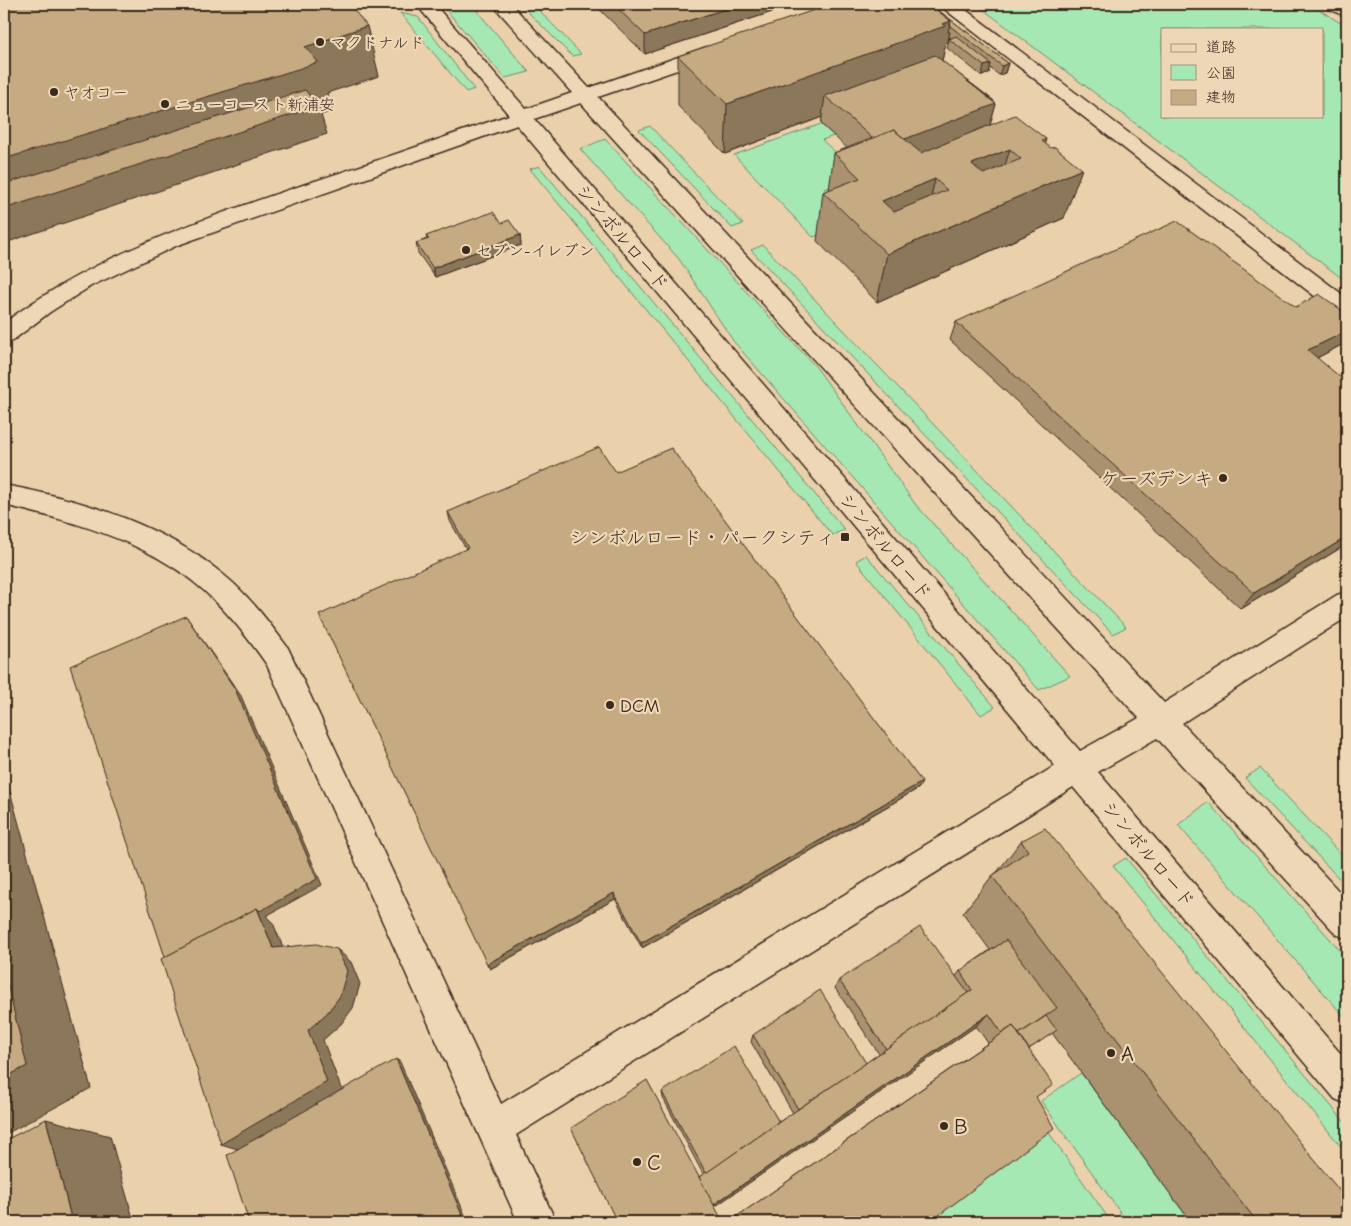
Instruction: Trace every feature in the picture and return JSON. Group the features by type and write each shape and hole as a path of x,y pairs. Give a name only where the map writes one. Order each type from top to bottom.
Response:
{"street":[{"name":"シンボルロード","path":"425,4 1347,1087"},
{"path":"502,4 1347,923"},
{"path":"947,4 1347,309"},
{"path":"1333,4 1347,12"},
{"path":"4,335 69,289 138,253 235,217 732,45"},
{"path":"4,495 66,508 144,536 179,555 210,578 259,628 278,658 537,1222"},
{"path":"494,1128 1076,769 1160,721 1347,603"}],"green space":[{"path":"441,4 471,4 529,72 505,78"},
{"path":"520,4 533,4 581,54 572,56"},
{"path":"976,4 1310,4 1347,27 1347,282"},
{"path":"400,13 418,17 474,89 466,92"},
{"path":"821,124 834,136 822,140 862,176 824,189 831,197 822,203 844,227 813,237 734,155"},
{"path":"650,126 743,224 732,228 639,130"},
{"path":"605,139 816,367 916,505 1070,676 1039,690 734,342 679,259 580,149"},
{"path":"539,166 845,530 832,535 530,169"},
{"path":"763,245 1126,627 1113,634 751,250"},
{"path":"866,555 995,707 981,715 856,561"},
{"path":"1260,768 1347,861 1347,887 1245,778"},
{"path":"1208,802 1347,958 1347,1020 1178,825"},
{"path":"1126,858 1347,1125 1347,1154 1113,866"},
{"path":"1081,1073 1191,1222 1127,1222 1041,1101"},
{"path":"1026,1100 1111,1222 916,1222"}],"building":[{"name":"ニューコースト新浦安","path":"4,4 349,4 367,26 305,47 318,62 4,159"},
{"path":"613,4 740,4 645,35"},
{"path":"832,4 929,4 951,21 943,24 945,26 727,104 678,56"},
{"path":"929,4 1008,63 1002,66 950,26 951,21"},
{"path":"956,36 991,64 984,66 949,39"},
{"path":"935,55 996,104 905,139 894,130 873,139 825,96"},
{"path":"968,81 994,101 993,101"},
{"path":"305,90 318,106 4,209 4,184"},
{"path":"1015,115 1046,139 1042,141 1051,148 1055,147 1082,169 887,254 823,192 860,178 834,153 894,130 921,153","holes":["1010,149 1021,159 983,174 972,164","935,179 947,190 894,212 882,201"]},
{"name":"セブン-イレブン","path":"493,212 502,223 509,220 520,235 433,268 416,243 429,239 426,236"},
{"name":"ケーズデンキ","path":"1177,221 1296,307 1319,294 1347,314 1347,331 1308,350 1347,383 1347,537 1254,593 956,322"},
{"name":"DCM","path":"599,447 616,472 671,448 922,782 641,943 614,893 487,964 319,615 468,548 448,512"},
{"path":"186,616 235,689 317,879 260,911 257,908 165,957 70,666"},
{"path":"1045,828 1347,1200 1347,1222 1257,1222 992,876 1028,851 1021,841"},
{"path":"257,908 273,948 316,944 337,949 347,971 340,996 327,1013 308,1030 327,1082 221,1144 161,959"},
{"path":"920,927 968,993 886,1049 839,980"},
{"path":"1006,940 1057,1008 1019,1034 1013,1026 1002,1033 989,1014 713,1205 699,1177 972,990 960,971"},
{"path":"4,970 27,1066 4,1078"},
{"path":"820,990 866,1063 798,1109 753,1035"},
{"path":"1046,1016 1057,1030 1029,1049 1019,1034"},
{"name":"B","path":"1013,1026 1053,1085 1036,1097 1054,1128 930,1222 739,1222 736,1217"},
{"path":"734,1046 779,1122 706,1173 662,1092"},
{"path":"396,1059 465,1222 249,1222 227,1155"},
{"name":"C","path":"647,1080 723,1222 617,1222 571,1128"},
{"path":"46,1119 72,1222 4,1222 4,1141"}],"place":[{"name":"マクドナルド","path":"320,42"},
{"name":"ヤオコー","path":"54,92"},
{"name":"ニューコースト新浦安","path":"165,104"},
{"name":"セブン-イレブン","path":"466,250"},
{"name":"ケーズデンキ","path":"1223,478"},
{"name":"シンボルロード・パークシティ","path":"845,537"},
{"name":"DCM","path":"610,705"},
{"name":"A","path":"1111,1053"},
{"name":"B","path":"944,1126"},
{"name":"C","path":"637,1162"}]}
